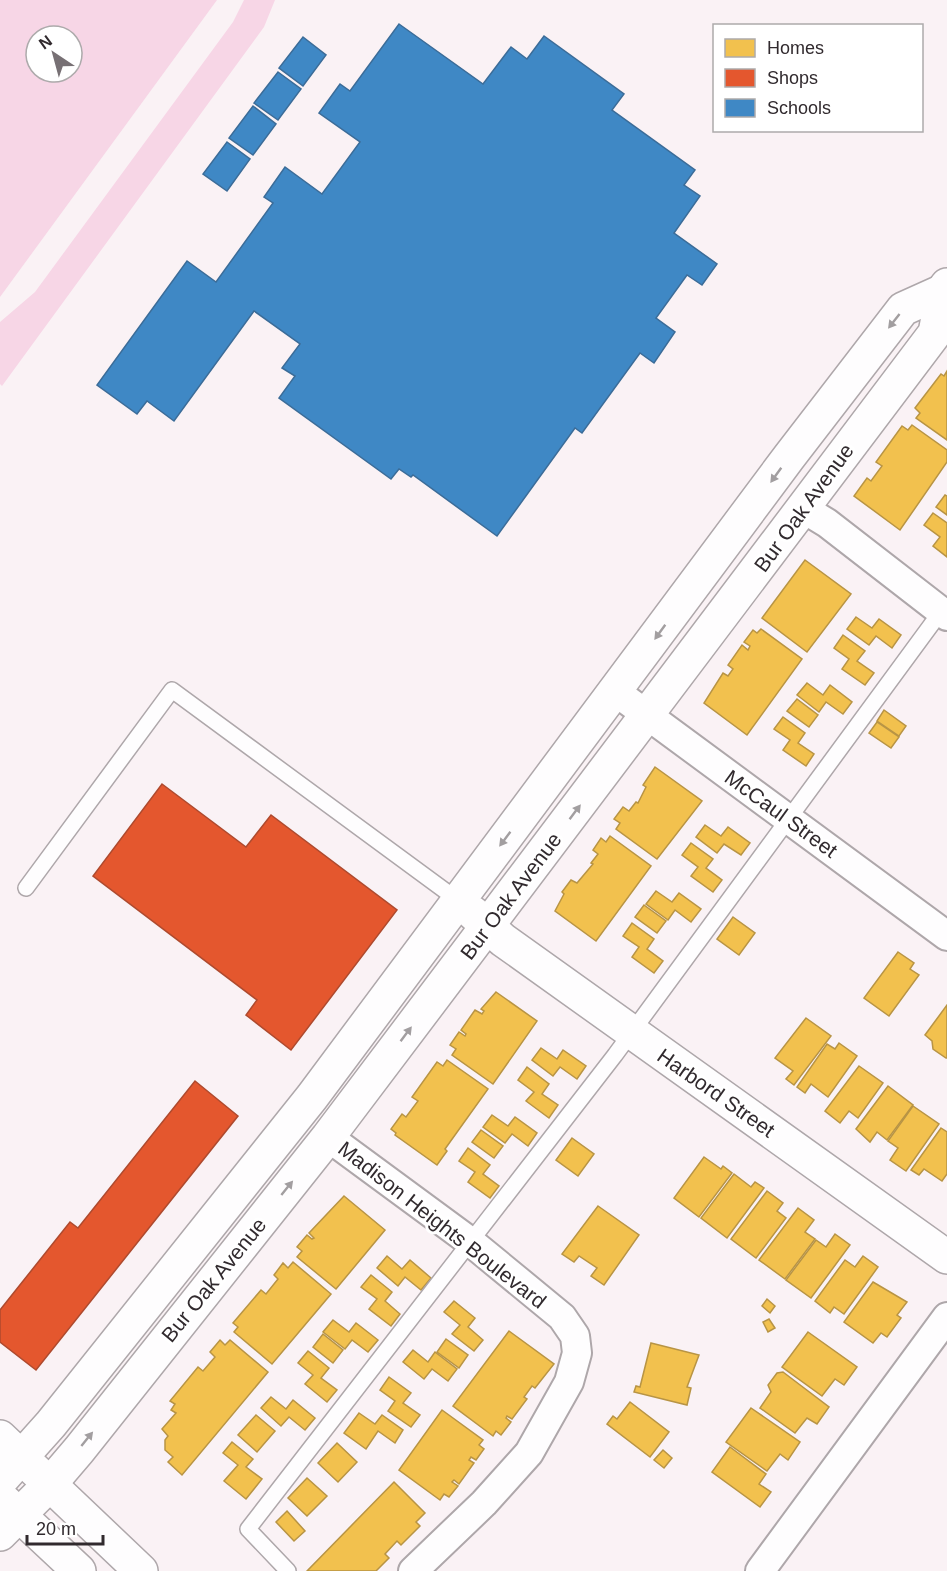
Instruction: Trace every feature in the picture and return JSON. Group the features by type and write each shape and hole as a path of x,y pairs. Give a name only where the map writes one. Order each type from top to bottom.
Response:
{"street":[{"name":"Bur Oak Avenue","path":"6,1515 50,1484 328,1137 935,333 946,290"},
{"name":"Bur Oak Avenue","path":"7,1459 304,1106 616,692 789,457 903,309 946,290"},
{"path":"804,509 827,523 945,610"},
{"name":"McCaul Street","path":"616,692 947,936"},
{"name":"Harbord Street","path":"459,901 488,926 632,1033 947,1257"},
{"name":"Madison Heights Boulevard","path":"328,1137 472,1243 562,1317 575,1336 577,1353 569,1382 529,1453 484,1503 413,1571"},
{"path":"760,1571 947,1317"},
{"path":"7,1459 50,1484 141,1571"},
{"path":"6,1515 79,1571"}],"lane":[{"path":"288,1571 248,1529 472,1243 632,1033 945,610"},
{"path":"26,888 172,690 459,901"}],"shaded area":[{"path":"0,0 217,0 0,297"},
{"path":"244,0 275,0 264,27 2,386 0,384 0,322 35,292 233,22"}],"building: Homes":[{"path":"947,371 947,440 916,418 920,413 915,408 941,374 944,376"},
{"path":"912,425 947,450 947,462 900,530 854,496 867,478 871,481 882,466 876,462 902,426 908,430"},
{"path":"945,495 947,496 947,515 936,507"},
{"path":"933,513 947,523 947,557 933,546 940,537 924,525"},
{"path":"805,560 851,594 807,652 762,618"},
{"path":"856,617 872,628 879,619 901,635 892,648 876,636 869,645 847,629"},
{"path":"761,629 802,659 747,735 704,703 723,673 728,676 733,669 728,665 742,645 748,650 750,646 744,642 753,630 757,633"},
{"path":"843,635 865,651 857,661 874,673 865,685 842,669 849,659 834,648"},
{"path":"807,683 823,695 830,685 852,702 843,714 826,702 819,712 797,695"},
{"path":"797,699 818,715 809,727 787,711"},
{"path":"884,710 906,726 899,736 877,721"},
{"path":"783,717 805,733 798,743 814,754 806,766 783,750 790,740 774,729"},
{"path":"877,722 899,737 891,748 869,733"},
{"path":"655,767 702,801 657,859 616,829 620,823 614,819 623,807 629,811 636,802 638,803 646,787 643,785"},
{"path":"705,825 721,836 728,827 750,843 741,855 724,844 717,853 696,837"},
{"path":"610,836 651,866 596,941 555,911 564,894 562,892 571,880 577,883 593,864 591,863 598,854 593,850 601,838 606,842"},
{"path":"691,843 713,859 706,868 722,880 713,892 691,876 698,867 682,855"},
{"path":"656,891 672,902 679,893 701,909 691,922 675,910 668,920 646,904"},
{"path":"644,905 666,921 657,933 635,917"},
{"path":"733,917 755,933 739,955 717,939"},
{"path":"632,923 654,939 647,949 663,961 654,973 632,957 639,947 623,936"},
{"path":"898,952 914,963 910,969 919,975 889,1016 864,998"},
{"path":"496,992 537,1021 493,1084 452,1055 456,1049 450,1045 459,1032 465,1036 466,1034 461,1030 475,1010 482,1014 484,1011 481,1009"},
{"path":"947,1005 946,1058 933,1049 932,1041 925,1035"},
{"path":"806,1018 831,1036 794,1085 786,1079 793,1071 775,1058"},
{"path":"839,1043 857,1056 828,1097 811,1084 805,1093 797,1087 827,1044 835,1049"},
{"path":"541,1048 557,1059 563,1050 586,1066 577,1079 560,1067 553,1076 532,1060"},
{"path":"447,1060 488,1089 445,1149 447,1151 437,1165 395,1135 396,1133 391,1129 402,1114 406,1117 418,1101 412,1097 437,1062 443,1066"},
{"path":"859,1066 883,1083 858,1118 849,1111 840,1123 825,1111"},
{"path":"527,1067 549,1084 542,1094 558,1105 549,1118 526,1101 534,1092 518,1080"},
{"path":"888,1086 913,1105 887,1140 877,1132 870,1142 856,1129"},
{"path":"913,1106 939,1124 906,1171 890,1160 898,1148 888,1141"},
{"path":"492,1115 508,1126 515,1117 537,1133 528,1146 512,1134 505,1143 483,1127"},
{"path":"941,1128 947,1132 947,1174 942,1181 924,1169 919,1175 911,1170"},
{"path":"481,1130 503,1146 494,1158 472,1142"},
{"path":"572,1138 594,1154 578,1176 556,1160"},
{"path":"468,1148 490,1165 483,1174 499,1186 490,1198 468,1182 475,1172 459,1161"},
{"path":"704,1157 721,1169 723,1166 732,1173 699,1217 674,1198"},
{"path":"734,1174 751,1187 755,1182 764,1188 727,1238 701,1218"},
{"path":"767,1191 783,1203 777,1211 786,1218 756,1258 731,1239"},
{"path":"344,1196 385,1230 336,1289 297,1257 302,1251 297,1247 307,1235 314,1238 309,1233"},
{"path":"598,1206 639,1235 604,1285 591,1276 597,1268 579,1256 574,1262 562,1254"},
{"path":"798,1208 814,1220 805,1232 815,1239 785,1279 759,1260"},
{"path":"835,1234 850,1245 811,1298 786,1280 816,1240 826,1247"},
{"path":"387,1256 402,1269 410,1260 431,1278 421,1290 405,1277 398,1286 377,1268"},
{"path":"863,1256 878,1267 844,1314 834,1307 830,1313 815,1301 845,1260 855,1267"},
{"path":"293,1262 331,1294 272,1364 234,1332 238,1327 233,1323 261,1290 266,1294 278,1279 274,1275 283,1263 288,1268"},
{"path":"371,1275 392,1292 385,1301 400,1314 391,1326 369,1309 377,1299 361,1287"},
{"path":"873,1282 907,1302 897,1315 901,1318 887,1337 881,1333 873,1343 844,1322"},
{"path":"767,1299 775,1306 770,1313 762,1306"},
{"path":"454,1301 475,1318 468,1327 483,1340 474,1351 452,1334 460,1325 444,1312"},
{"path":"769,1319 775,1328 768,1332 763,1322"},
{"path":"333,1320 349,1332 356,1323 378,1340 368,1352 352,1340 345,1349 323,1332"},
{"path":"509,1331 554,1364 535,1388 532,1386 524,1397 527,1399 512,1419 507,1416 506,1418 511,1422 501,1435 496,1431 493,1436 453,1406"},
{"path":"808,1332 857,1367 844,1385 835,1379 822,1396 782,1367"},
{"path":"323,1334 343,1350 333,1363 313,1347"},
{"path":"446,1339 468,1355 459,1368 437,1352"},
{"path":"220,1340 225,1345 230,1340 268,1372 182,1475 168,1462 173,1457 165,1450 165,1440 168,1436 162,1429 176,1413 171,1410 175,1404 170,1401 198,1367 203,1371 215,1357 210,1352"},
{"path":"651,1343 699,1355 687,1387 691,1388 687,1405 634,1392 636,1386 640,1387"},
{"path":"413,1350 428,1362 435,1352 457,1369 448,1381 432,1369 424,1379 403,1362"},
{"path":"308,1351 329,1368 321,1378 337,1390 327,1402 305,1384 313,1375 298,1363"},
{"path":"783,1372 829,1407 817,1424 807,1418 795,1433 760,1408 771,1392 768,1385 777,1373"},
{"path":"389,1377 411,1393 403,1403 420,1415 411,1427 388,1411 395,1401 380,1390"},
{"path":"271,1397 286,1409 293,1400 315,1418 305,1430 289,1417 281,1426 261,1408"},
{"path":"630,1402 669,1432 650,1457 607,1424 613,1416 617,1419"},
{"path":"751,1408 800,1442 788,1460 780,1454 767,1471 726,1442"},
{"path":"442,1410 483,1440 479,1445 484,1449 476,1460 471,1457 469,1460 474,1463 459,1484 454,1480 452,1482 458,1486 449,1497 444,1494 440,1500 399,1470"},
{"path":"359,1413 375,1424 382,1415 403,1430 395,1443 378,1431 366,1449 344,1433"},
{"path":"256,1415 275,1431 257,1452 238,1435"},
{"path":"232,1442 253,1459 246,1467 262,1479 246,1499 224,1481 238,1465 223,1453"},
{"path":"337,1443 357,1462 338,1482 318,1463"},
{"path":"730,1447 766,1474 759,1484 771,1492 760,1507 712,1472"},
{"path":"663,1450 672,1458 664,1468 654,1460"},
{"path":"307,1478 327,1496 307,1516 288,1498"},
{"path":"394,1482 425,1513 416,1522 420,1526 401,1545 397,1541 385,1554 389,1558 376,1571 307,1571"},
{"path":"287,1511 305,1531 294,1541 276,1522"}],"building: Shops":[{"path":"162,784 246,847 271,815 397,910 291,1050 246,1015 257,1000 93,876"},
{"path":"195,1081 238,1116 36,1370 0,1342 0,1310 70,1222 78,1228"}],"building: Schools":[{"path":"399,24 483,84 511,47 527,59 544,36 624,94 612,110 695,170 684,185 700,196 674,233 717,264 702,285 687,275 656,318 675,332 654,363 640,353 582,433 575,428 497,536 413,475 411,477 399,469 391,479 279,398 295,376 282,368 300,344 254,311 174,421 147,401 137,414 97,385 187,261 216,282 273,203 264,197 285,167 322,194 360,142 319,113 340,84 350,91"},
{"path":"303,37 326,55 303,86 279,68"},
{"path":"278,72 301,89 278,120 254,103"},
{"path":"253,106 276,124 253,155 229,138"},
{"path":"227,142 250,159 227,191 203,174"}]}
